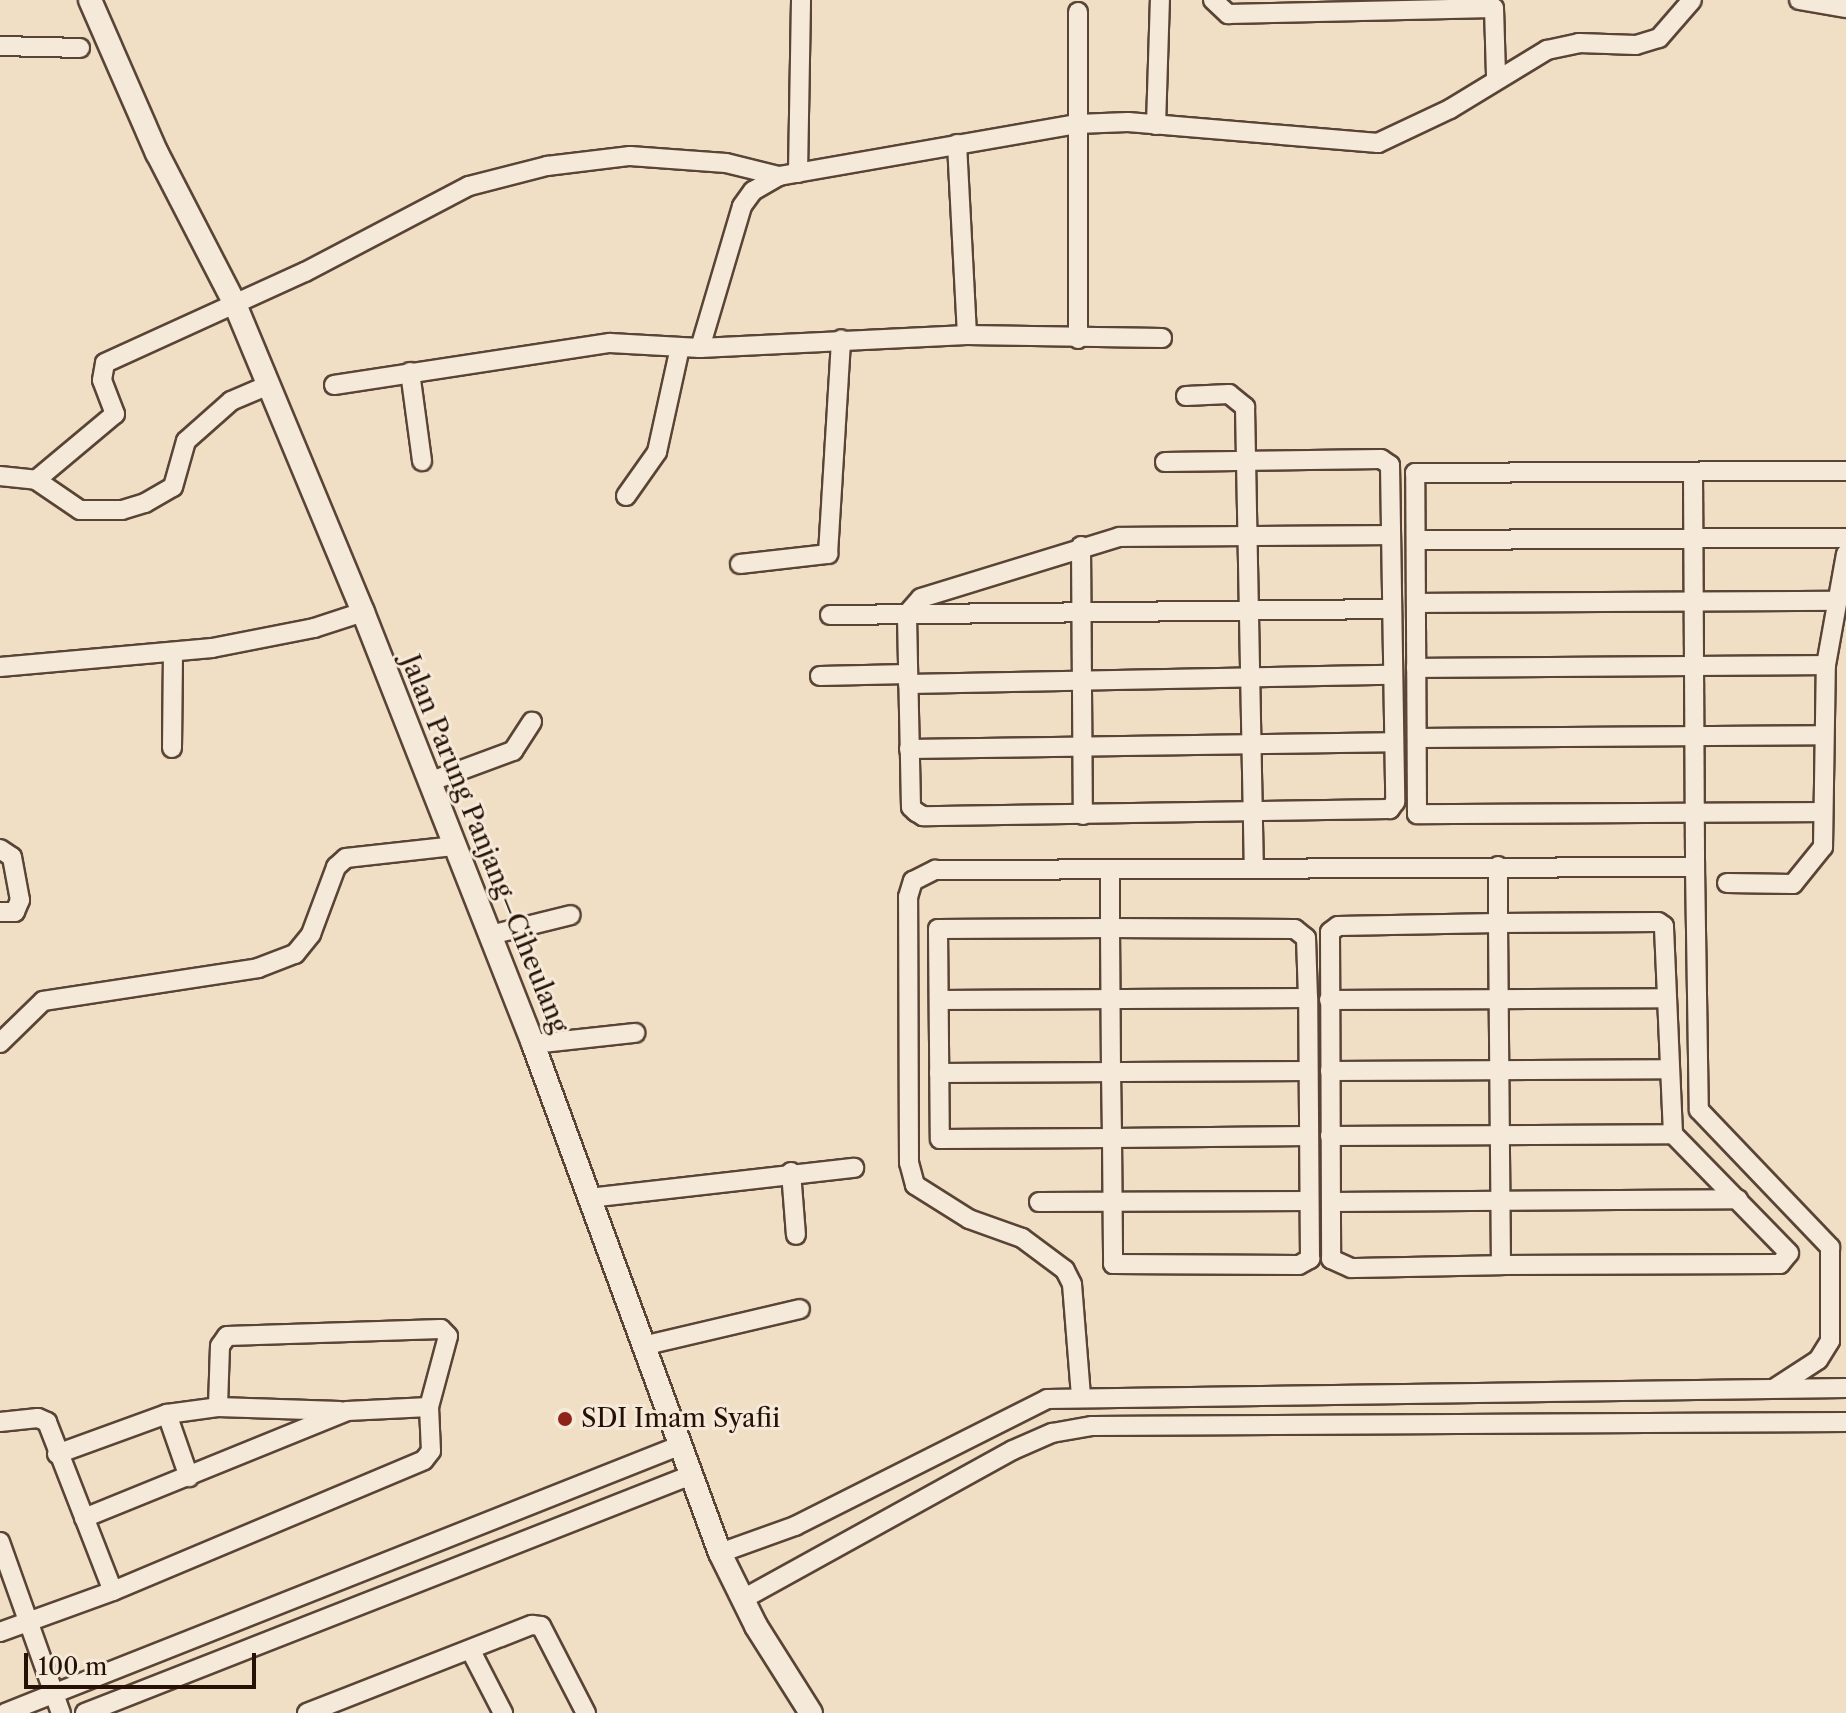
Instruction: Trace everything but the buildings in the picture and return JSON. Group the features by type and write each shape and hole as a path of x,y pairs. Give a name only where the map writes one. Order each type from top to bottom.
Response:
{"street":[{"name":"Jalan Parung Panjang–Ciheulang","path":"90,0 157,153 234,302 266,386 363,612 533,1044 647,1345 689,1476 720,1553 743,1599 811,1713"},
{"path":"788,174 801,0"},
{"path":"1156,125 1160,0"},
{"path":"1213,0 1228,14 1386,4 1501,4 1496,77"},
{"path":"700,348 742,206 753,191 788,174 1077,124 1156,125 1378,143 1450,109 1496,77 1565,44 1636,45 1659,38 1692,0"},
{"path":"1799,0 1846,8"},
{"path":"1078,12 1078,339"},
{"path":"0,46 80,48"},
{"path":"957,144 967,335"},
{"path":"36,480 115,414 102,380 105,363 469,186 547,166 664,156 788,174"},
{"path":"334,385 410,372 552,356 610,343 700,348 967,335 1162,338"},
{"path":"740,564 828,554 841,339"},
{"path":"626,496 649,467 665,430 680,347"},
{"path":"410,372 422,461"},
{"path":"0,476 36,480 80,510 122,510 145,503 173,487 186,441 231,401 266,386"},
{"path":"1186,396 1229,394 1245,407 1254,869"},
{"path":"1165,462 1387,462 1389,535 1392,742 1395,802 1390,809 923,816 911,807 907,614 921,598 1081,546 1119,537 1389,535"},
{"path":"1823,812 1417,814 1415,473 1846,471"},
{"path":"1693,472 1699,1110 1830,1247 1830,1341 1818,1360 1775,1388"},
{"path":"1416,540 1846,538"},
{"path":"1081,546 1083,815"},
{"path":"1727,883 1793,884 1823,847 1822,735 1826,665 1846,554"},
{"path":"1416,603 1836,601"},
{"path":"830,615 1390,609"},
{"path":"0,667 173,654 314,628 363,612"},
{"path":"172,748 173,654"},
{"path":"1416,668 1826,665"},
{"path":"820,676 1082,681 1391,675"},
{"path":"429,782 513,751 532,722"},
{"path":"1417,738 1822,735"},
{"path":"909,749 1392,742"},
{"path":"0,1043 43,1001 258,968 295,954 311,934 336,867 346,858 455,846"},
{"path":"0,849 12,857 20,900 15,912 0,912"},
{"path":"1498,866 1501,1265"},
{"path":"1081,1396 1071,1324 1072,1284 1065,1270 1022,1238 969,1219 915,1185 909,1163 908,897 913,881 935,870 1695,867"},
{"path":"1110,870 1110,928 1111,999 1111,1072 1112,1138 1112,1202 1113,1264 1120,1267 1299,1265 1310,1259 1308,998 1306,938 1295,929 1110,928 938,929 940,1139 1112,1138 1309,1136"},
{"path":"490,935 571,915"},
{"path":"1658,922 1667,931 1667,1069 1673,1134 1787,1248 1787,1259 1780,1264 1501,1265 1339,1265 1331,1259 1330,932 1338,926 1498,923 1658,922"},
{"path":"939,1000 1308,998"},
{"path":"1329,1000 1667,998"},
{"path":"533,1044 635,1033"},
{"path":"1330,1071 1667,1069"},
{"path":"939,1073 1308,1071"},
{"path":"1330,1136 1673,1134"},
{"path":"589,1198 791,1172 854,1168"},
{"path":"791,1172 796,1235"},
{"path":"1331,1202 1738,1199"},
{"path":"1039,1202 1309,1201"},
{"path":"647,1345 800,1309"},
{"path":"0,1632 113,1591 424,1460 431,1451 429,1407 448,1336 441,1329 227,1336 220,1346 218,1407"},
{"path":"720,1553 795,1526 1047,1399 1081,1396 1846,1388"},
{"path":"57,1454 167,1414 218,1407 347,1411 429,1407"},
{"path":"84,1518 347,1411"},
{"path":"167,1414 189,1477"},
{"path":"0,1422 42,1419 113,1591"},
{"path":"743,1599 1013,1450 1052,1433 1092,1426 1846,1422"},
{"path":"5,1713 679,1446"},
{"path":"85,1713 689,1476"},
{"path":"0,1542 61,1713"},
{"path":"307,1713 541,1626 586,1713"},
{"path":"471,1651 503,1713"}],"place":[{"name":"SDI Imam Syafii","path":"565,1419"}]}
